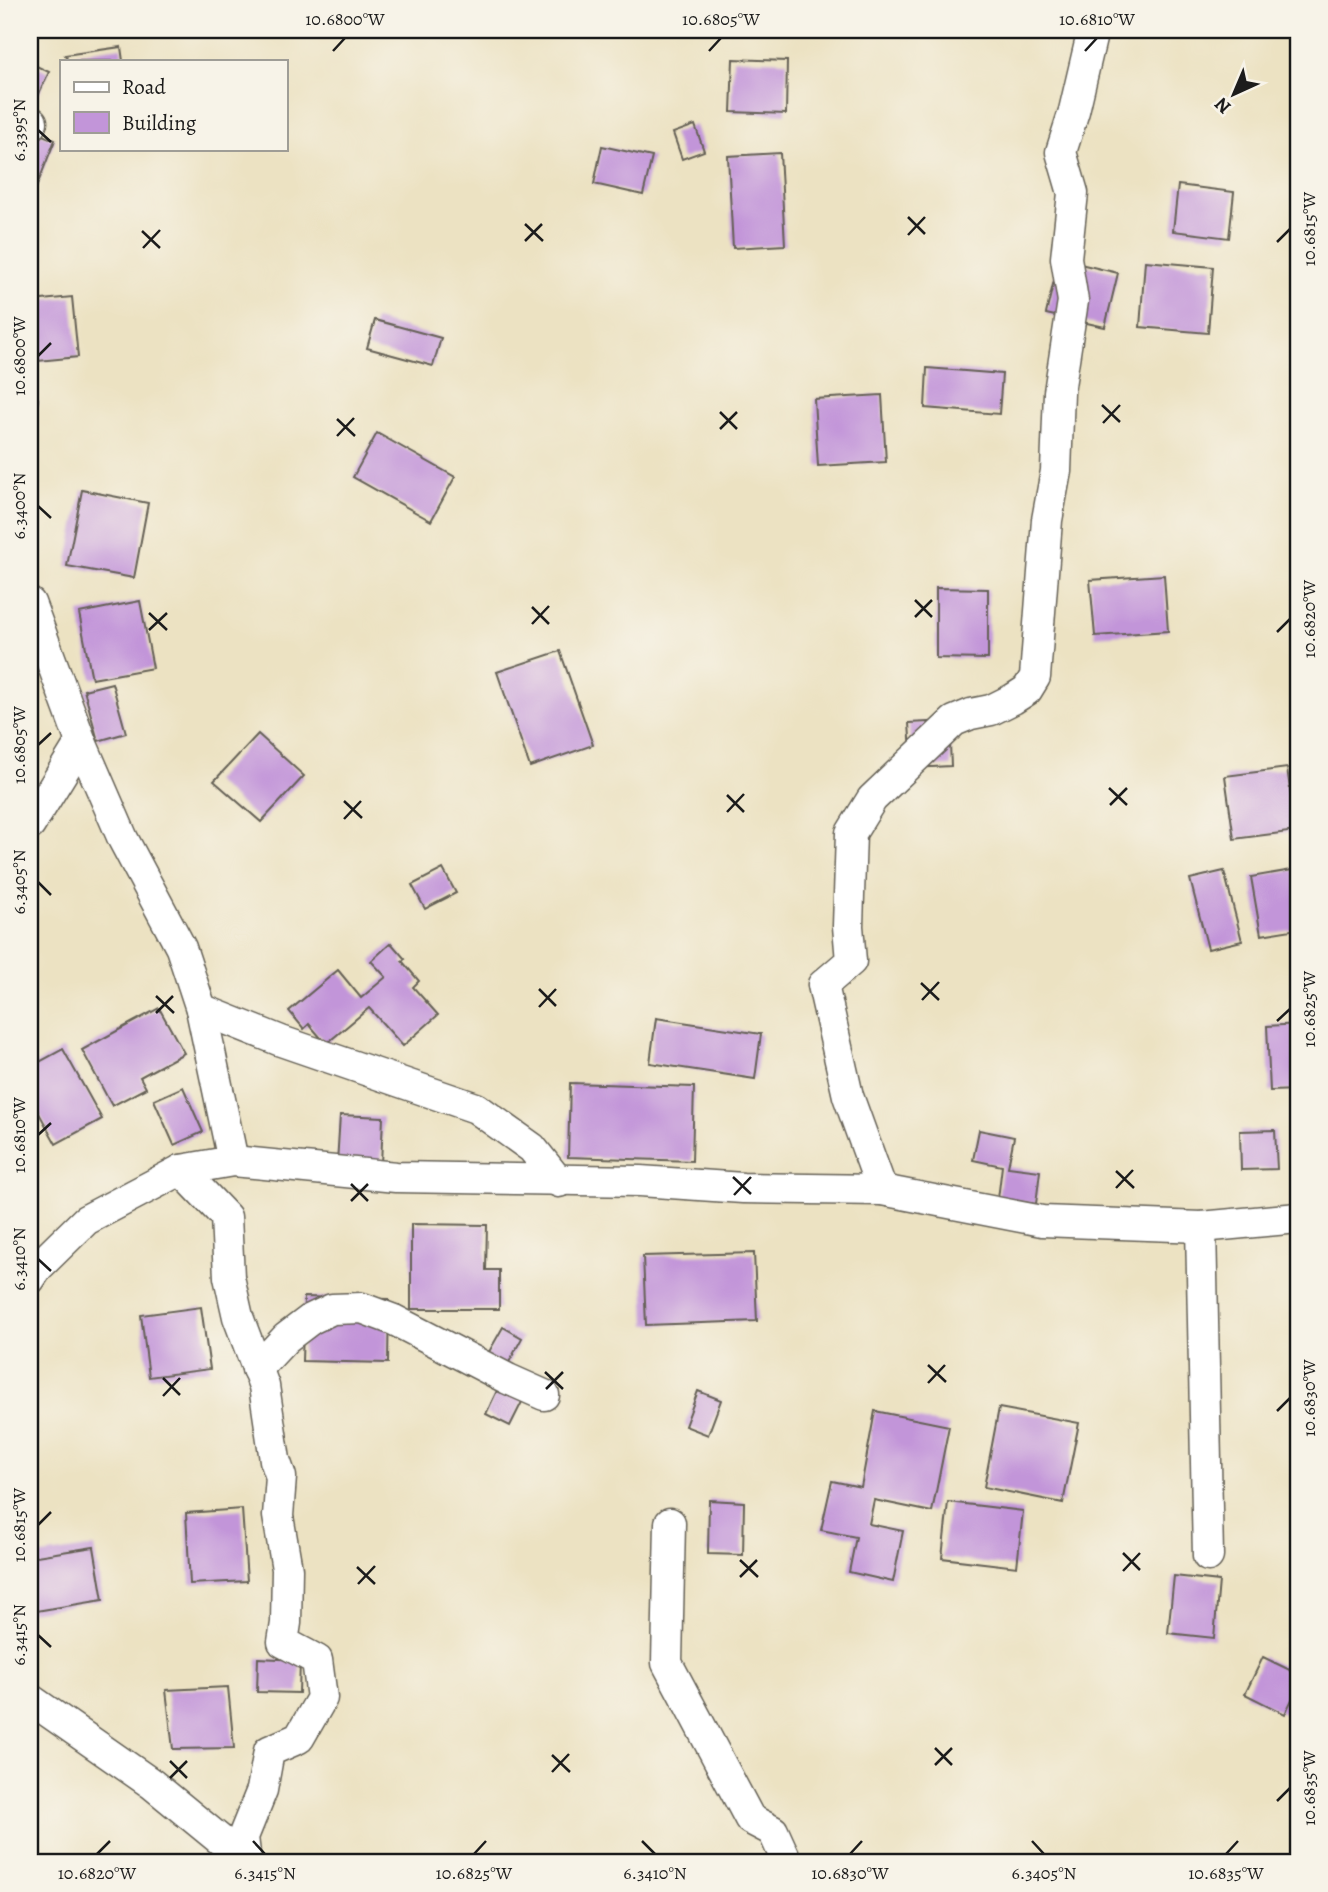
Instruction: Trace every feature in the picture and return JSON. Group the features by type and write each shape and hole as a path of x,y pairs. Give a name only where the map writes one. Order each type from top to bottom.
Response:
{"street":[{"path":"882,1190 848,1096 823,985 851,961 848,926 852,832 872,799 954,721 991,710 1013,699 1027,690 1035,677 1046,520 1056,471 1059,392 1073,301 1066,258 1073,193 1061,152 1074,111 1093,30"},
{"path":"30,603 80,743 123,839 181,948 201,1009 233,1161"},
{"path":"30,825 80,743"},
{"path":"201,1009 281,1041 476,1108 532,1148 559,1182"},
{"path":"30,1279 38,1267 86,1220 181,1170 233,1161 396,1177 559,1182 640,1181 743,1188 882,1190 1042,1221 1201,1227 1298,1218"},
{"path":"181,1170 226,1217 229,1277 238,1317 264,1386 275,1460 281,1477 278,1516 287,1569 283,1642 317,1660 322,1698 299,1738 269,1751 262,1790 243,1837 245,1862"},
{"path":"1201,1227 1208,1556"},
{"path":"257,1369 286,1338 311,1319 332,1309 362,1308 394,1320 544,1395"},
{"path":"670,1524 667,1663 750,1819 774,1831 786,1862"},
{"path":"30,1699 152,1784 245,1862"}],"building":[{"path":"121,47 123,60 68,60 65,55"},
{"path":"733,59 787,61 786,114 731,112"},
{"path":"30,63 49,72 30,113"},
{"path":"695,125 704,151 682,159 673,133"},
{"path":"30,130 55,140 34,193 30,192"},
{"path":"602,146 652,157 643,195 594,184"},
{"path":"780,153 785,245 733,248 728,156"},
{"path":"1178,185 1234,192 1229,238 1173,231"},
{"path":"1059,259 1118,273 1105,327 1046,314"},
{"path":"1145,261 1213,267 1208,333 1140,327"},
{"path":"72,297 78,357 38,361 32,301"},
{"path":"375,320 441,338 433,366 367,348"},
{"path":"927,368 1002,374 999,414 925,408"},
{"path":"882,395 886,462 818,466 814,399"},
{"path":"30,398 38,399 31,438 30,438"},
{"path":"377,433 455,477 431,521 353,477"},
{"path":"82,490 148,503 134,578 67,566"},
{"path":"1164,575 1168,631 1095,636 1090,580"},
{"path":"936,588 988,589 988,659 936,658"},
{"path":"140,601 153,668 92,679 79,613"},
{"path":"560,651 593,745 530,767 497,672"},
{"path":"112,683 126,733 98,741 84,690"},
{"path":"949,721 951,766 912,768 909,723"},
{"path":"258,734 304,776 261,822 214,781"},
{"path":"1287,768 1296,831 1234,839 1225,776"},
{"path":"443,869 456,893 425,909 412,885"},
{"path":"1298,869 1298,929 1261,935 1251,877"},
{"path":"1224,871 1242,941 1208,949 1190,879"},
{"path":"391,943 419,981 413,987 438,1015 403,1046 369,1008 326,1044 309,1024 304,1029 289,1011 338,970 361,998 386,977 371,961"},
{"path":"159,1008 184,1053 140,1077 146,1088 112,1106 82,1050"},
{"path":"656,1018 761,1034 755,1079 650,1063"},
{"path":"1298,1024 1298,1090 1270,1091 1267,1026"},
{"path":"63,1049 102,1119 56,1144 30,1097 30,1067"},
{"path":"570,1083 694,1087 692,1161 568,1157"},
{"path":"183,1087 203,1132 174,1145 154,1100"},
{"path":"340,1115 383,1117 381,1165 337,1163"},
{"path":"979,1130 1014,1137 1008,1167 1040,1171 1036,1204 998,1199 1002,1166 973,1160"},
{"path":"1275,1130 1277,1169 1241,1170 1240,1131"},
{"path":"411,1224 487,1225 486,1270 499,1270 499,1309 411,1309"},
{"path":"754,1253 757,1321 646,1325 643,1256"},
{"path":"304,1297 389,1299 388,1363 302,1361"},
{"path":"201,1307 210,1369 149,1377 141,1315"},
{"path":"503,1327 522,1338 506,1368 486,1357"},
{"path":"500,1384 525,1396 510,1426 486,1414"},
{"path":"698,1391 721,1400 708,1435 685,1426"},
{"path":"999,1408 1079,1423 1063,1503 984,1487"},
{"path":"875,1411 949,1426 932,1512 874,1500 869,1524 903,1531 893,1582 849,1572 856,1537 821,1530 832,1481 861,1487"},
{"path":"709,1500 744,1502 743,1555 708,1554"},
{"path":"948,1502 1023,1511 1017,1567 942,1558"},
{"path":"242,1509 247,1581 190,1584 186,1513"},
{"path":"94,1547 103,1600 30,1612 30,1557"},
{"path":"1174,1576 1219,1581 1214,1638 1168,1633"},
{"path":"1263,1657 1298,1674 1298,1687 1285,1714 1245,1694"},
{"path":"258,1658 300,1660 299,1693 257,1692"},
{"path":"228,1687 234,1748 173,1749 166,1690"},
{"path":"784,1855 786,1862 749,1860"}]}
